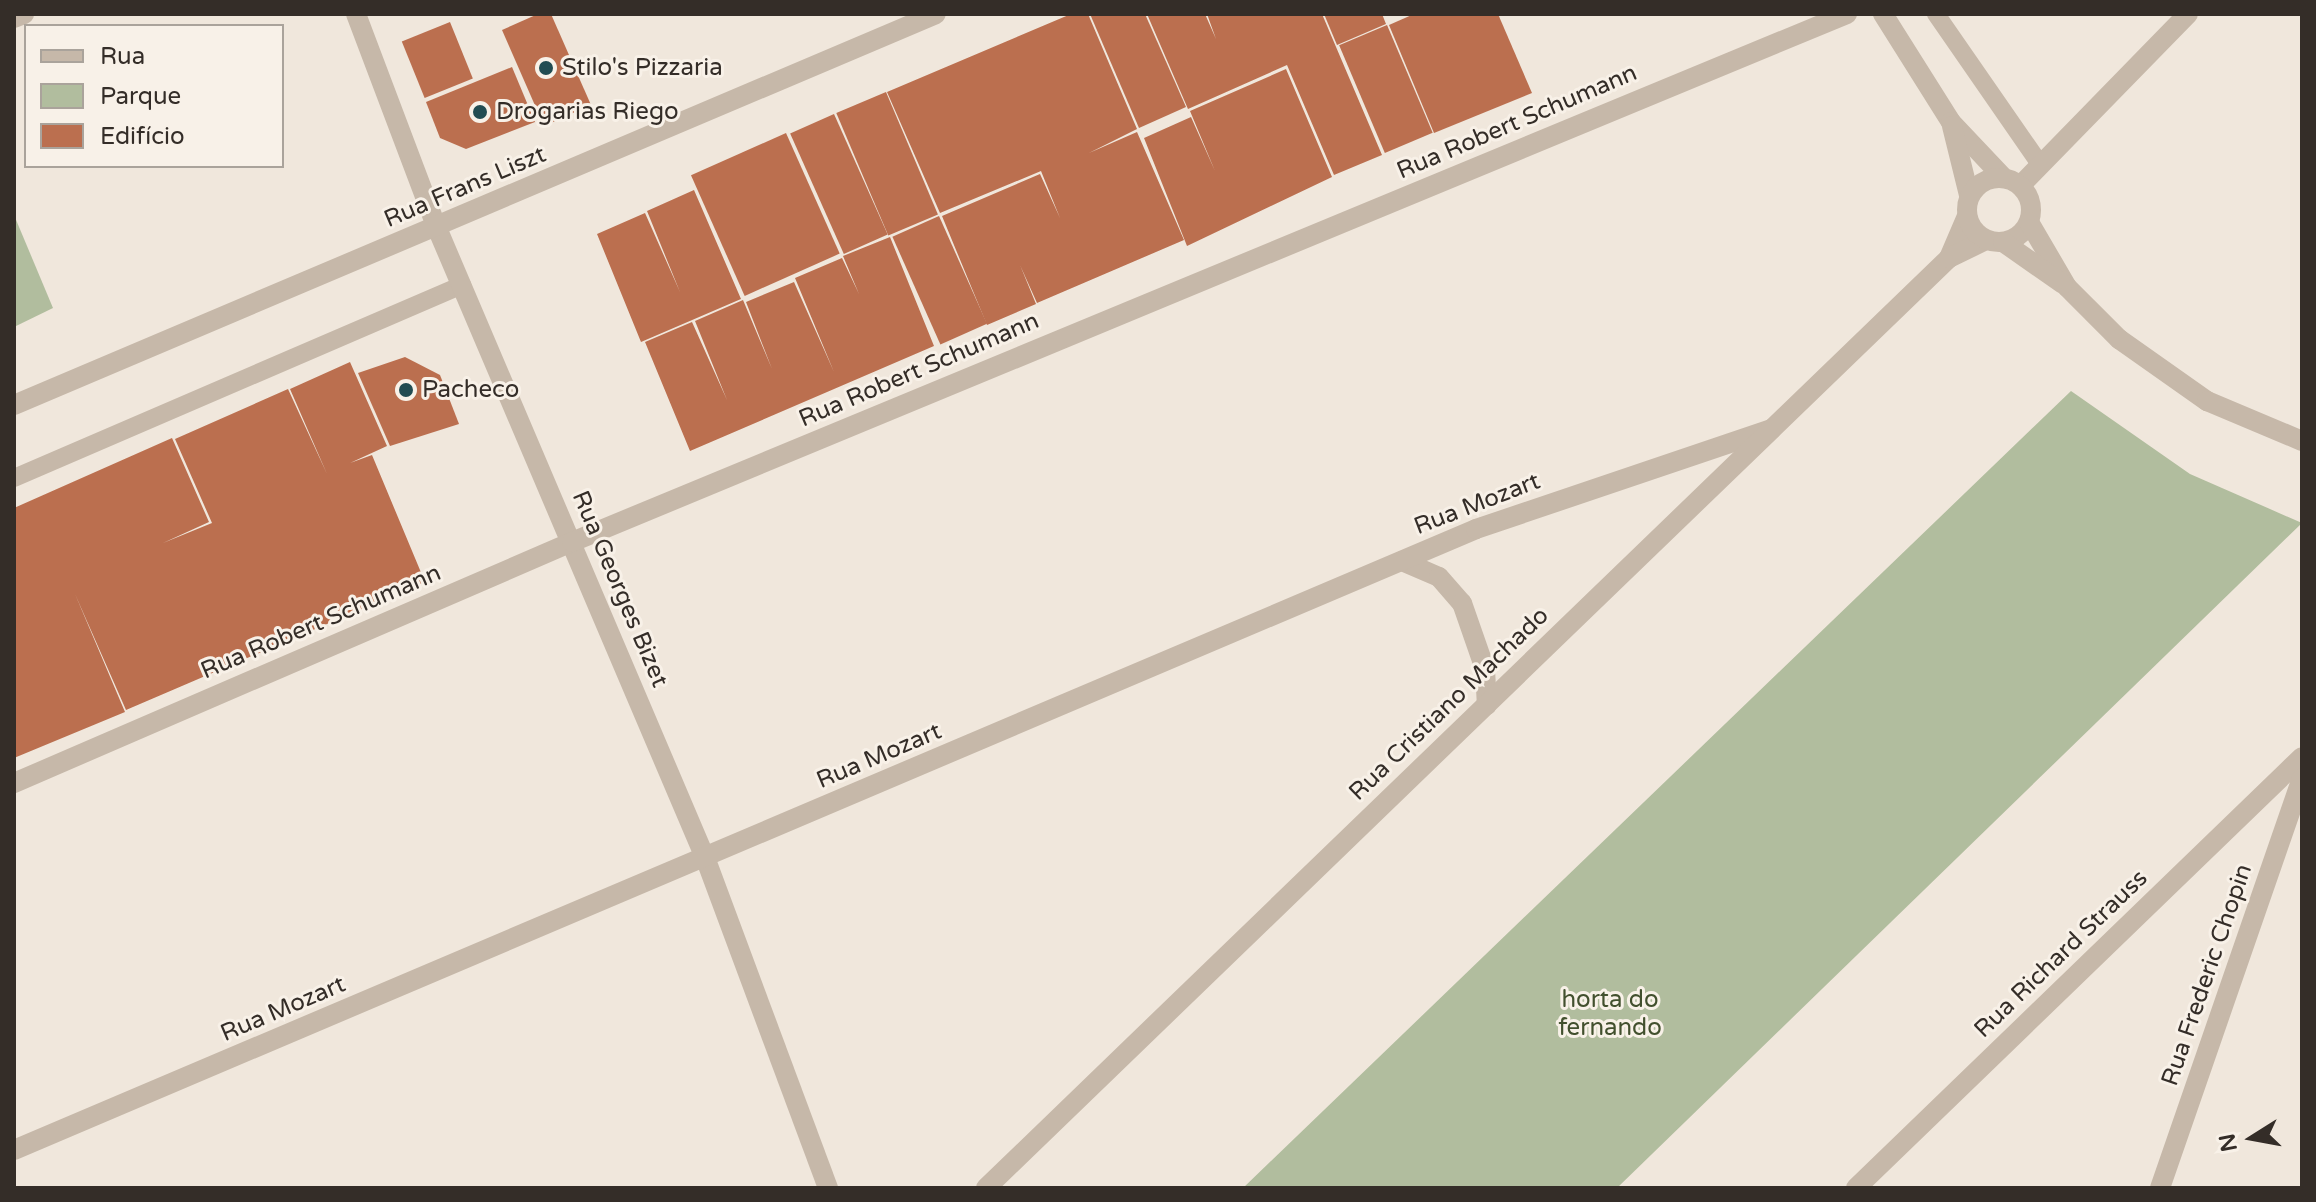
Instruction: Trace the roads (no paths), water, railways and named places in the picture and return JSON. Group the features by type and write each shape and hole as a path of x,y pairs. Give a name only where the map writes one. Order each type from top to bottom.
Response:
{"street":[{"path":"14,18 24,14"},
{"name":"Rua Georges Bizet","path":"356,14 437,228 706,860 828,1188"},
{"name":"Rua Frans Liszt","path":"14,405 936,14"},
{"name":"Rua Robert Schumann","path":"14,783 572,542 1847,14"},
{"path":"1883,14 1951,122 2002,176 2021,185 2032,203 2029,222 2019,236 1994,241"},
{"path":"2021,185 2188,14"},
{"path":"1951,122 1968,206 1994,241 2067,287 2163,373 2207,401 2302,441"},
{"path":"1968,206 1982,181 2002,176"},
{"name":"Rua Cristiano Machado","path":"1949,258 1968,206"},
{"path":"2029,222 2067,287"},
{"name":"Rua Cristiano Machado","path":"986,1188 1949,258 1994,241"},
{"name":"Rua Mozart","path":"14,1150 706,860 1402,561 1619,477 1772,429"},
{"path":"1402,561 1439,577 1462,603 1485,669 1487,705"},
{"name":"Rua Richard Strauss","path":"1856,1188 2302,757"},
{"name":"Rua Frederic Chopin","path":"2160,1188 2302,778"}],"lane":[{"path":"1936,14 2040,164"},
{"path":"14,478 462,285"}],"place":[{"name":"Stilo's Pizzaria","path":"546,68"},
{"name":"Drogarias Riego","path":"480,112"},
{"name":"Pacheco","path":"406,390"}],"park label":[{"name":"horta do fernando","path":"1610,1014"}]}
